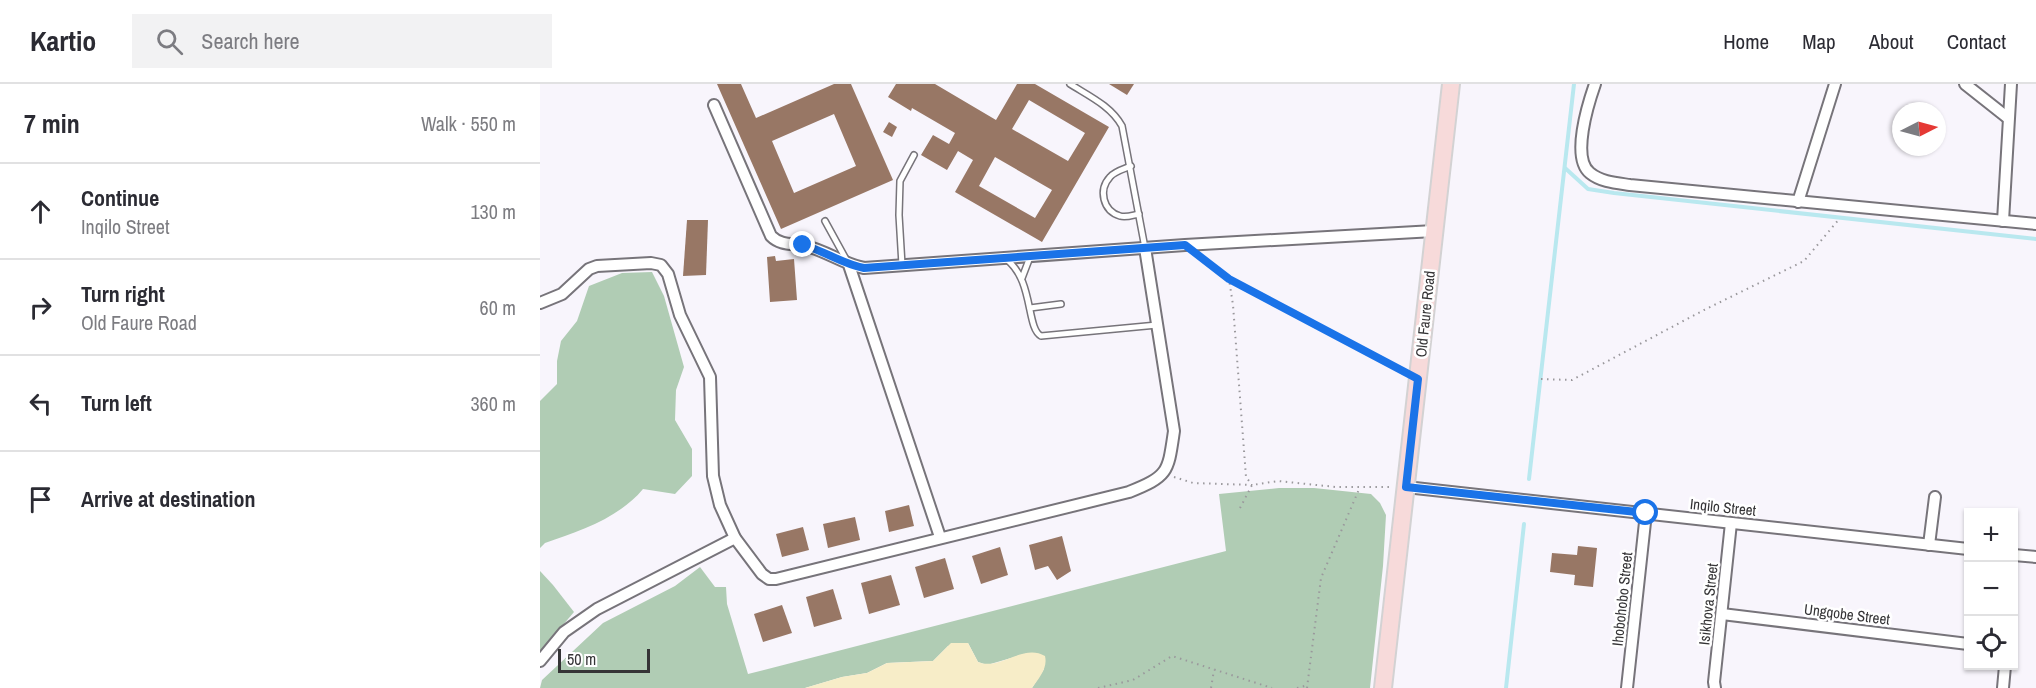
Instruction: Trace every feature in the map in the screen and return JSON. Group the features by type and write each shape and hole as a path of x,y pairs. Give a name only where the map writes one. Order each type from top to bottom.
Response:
{"main road":[{"name":"Old Faure Road","path":"1383,688 1451,84"}],"street":[{"path":"1595,84 1585,112 1581,159 1587,172 1599,179 1630,185 2036,224"},
{"path":"1798,202 1835,84"},
{"path":"1965,84 2008,118"},
{"path":"2003,221 2012,84"},
{"path":"714,105 771,236 777,242 817,249 849,266 902,267 1185,245 1434,231"},
{"path":"540,303 562,294 589,269 597,266 651,263 665,268 680,315 710,377 713,476 720,505 735,538 762,574 769,579 776,579 1129,492 1154,482 1164,474 1170,460 1174,431 1145,248"},
{"path":"849,266 940,537"},
{"name":"Inqilo Street","path":"1406,487 1964,549"},
{"path":"1929,545 1935,497"},
{"name":"Ihobohobo Street","path":"1627,688 1646,513"},
{"name":"Isikhova Street","path":"1716,688 1714,682 1731,523"},
{"path":"540,661 564,632 597,609 735,538"},
{"path":"2018,555 2036,557"},
{"name":"Ungqobe Street","path":"1722,614 1964,644"},
{"path":"2003,688 2005,670"}],"lane":[{"path":"1070,84 1107,107 1118,119 1125,135 1145,248"},
{"path":"902,267 898,196 900,181 914,155"},
{"path":"1131,166 1108,178 1104,188 1104,198 1108,207 1115,214 1124,217 1139,214"},
{"path":"825,221 849,266"},
{"path":"1022,278 1030,257"},
{"path":"1006,259 1022,278 1034,330 1041,336 1157,325"},
{"path":"1030,308 1061,304"}],"path":[{"path":"1541,379 1572,380 1704,310 1804,261 1840,218"},
{"path":"1185,245 1229,279 1418,379"},
{"path":"1229,279 1246,477 1252,485"},
{"path":"1164,474 1194,483 1252,485 1278,481 1360,487 1406,487"},
{"path":"1240,508 1252,485"},
{"path":"1297,688 1308,686 1321,578 1360,487"},
{"path":"1098,688 1132,680 1172,656 1272,688"},
{"path":"1211,688 1214,670"}],"green space":[{"path":"652,272 664,296 684,367 676,390 675,420 692,449 692,476 675,494 643,489 611,516 545,543 540,548 540,401 557,384 557,361 561,341 577,321 589,286 622,273"},
{"path":"1279,488 1314,488 1371,494 1380,503 1386,515 1370,688 1032,688 1044,669 1028,653 987,665 978,662 968,643 948,646 933,661 887,663 867,673 842,677 805,688 540,688 542,680 603,623 675,586 700,567 715,587 726,587 727,604 748,674 1226,551 1219,494"},
{"path":"540,571 574,612 540,652"}],"sand":[{"path":"951,643 968,643 978,662 986,664 1028,653 1037,653 1045,656 1045,665 1032,688 805,688 842,677 867,673 887,663 933,661"}],"building":[{"path":"717,84 741,84 756,118 834,84 851,84 893,180 781,229","holes":["834,114 856,166 794,193 772,141"]},
{"path":"896,84 935,84 996,120 1017,84 1035,84 1109,127 1042,242 955,192 973,160 958,151 947,170 921,155 933,135 949,144 955,133 888,97","holes":["1029,100 1085,133 1068,161 1012,129","995,157 1052,190 1035,218 979,186"]},
{"path":"1109,84 1134,84 1127,95"},
{"path":"889,122 897,127 892,137 883,132"},
{"path":"687,220 708,220 706,275 683,276"},
{"path":"775,256 776,261 794,259 797,300 770,302 767,257"},
{"path":"909,505 914,526 889,532 885,511"},
{"path":"855,517 860,540 828,548 823,524"},
{"path":"803,527 809,550 782,557 776,534"},
{"path":"1062,536 1071,571 1057,580 1048,566 1035,570 1029,545"},
{"path":"1578,546 1597,548 1593,587 1574,585 1575,575 1550,572 1552,553 1577,555"},
{"path":"1000,547 1008,575 981,584 972,556"},
{"path":"945,558 954,589 924,598 915,567"},
{"path":"891,575 900,605 869,614 861,583"},
{"path":"833,589 842,619 814,627 806,597"},
{"path":"782,605 792,633 763,642 754,614"}],"waterway":[{"path":"1529,479 1574,84"},
{"path":"1565,168 1588,189 1614,193 2036,239"},
{"path":"1506,688 1524,524"}],"route":[{"path":"803,245 817,249 849,266 864,268 1185,245 1229,279 1418,379 1406,487 1646,513"}]}
